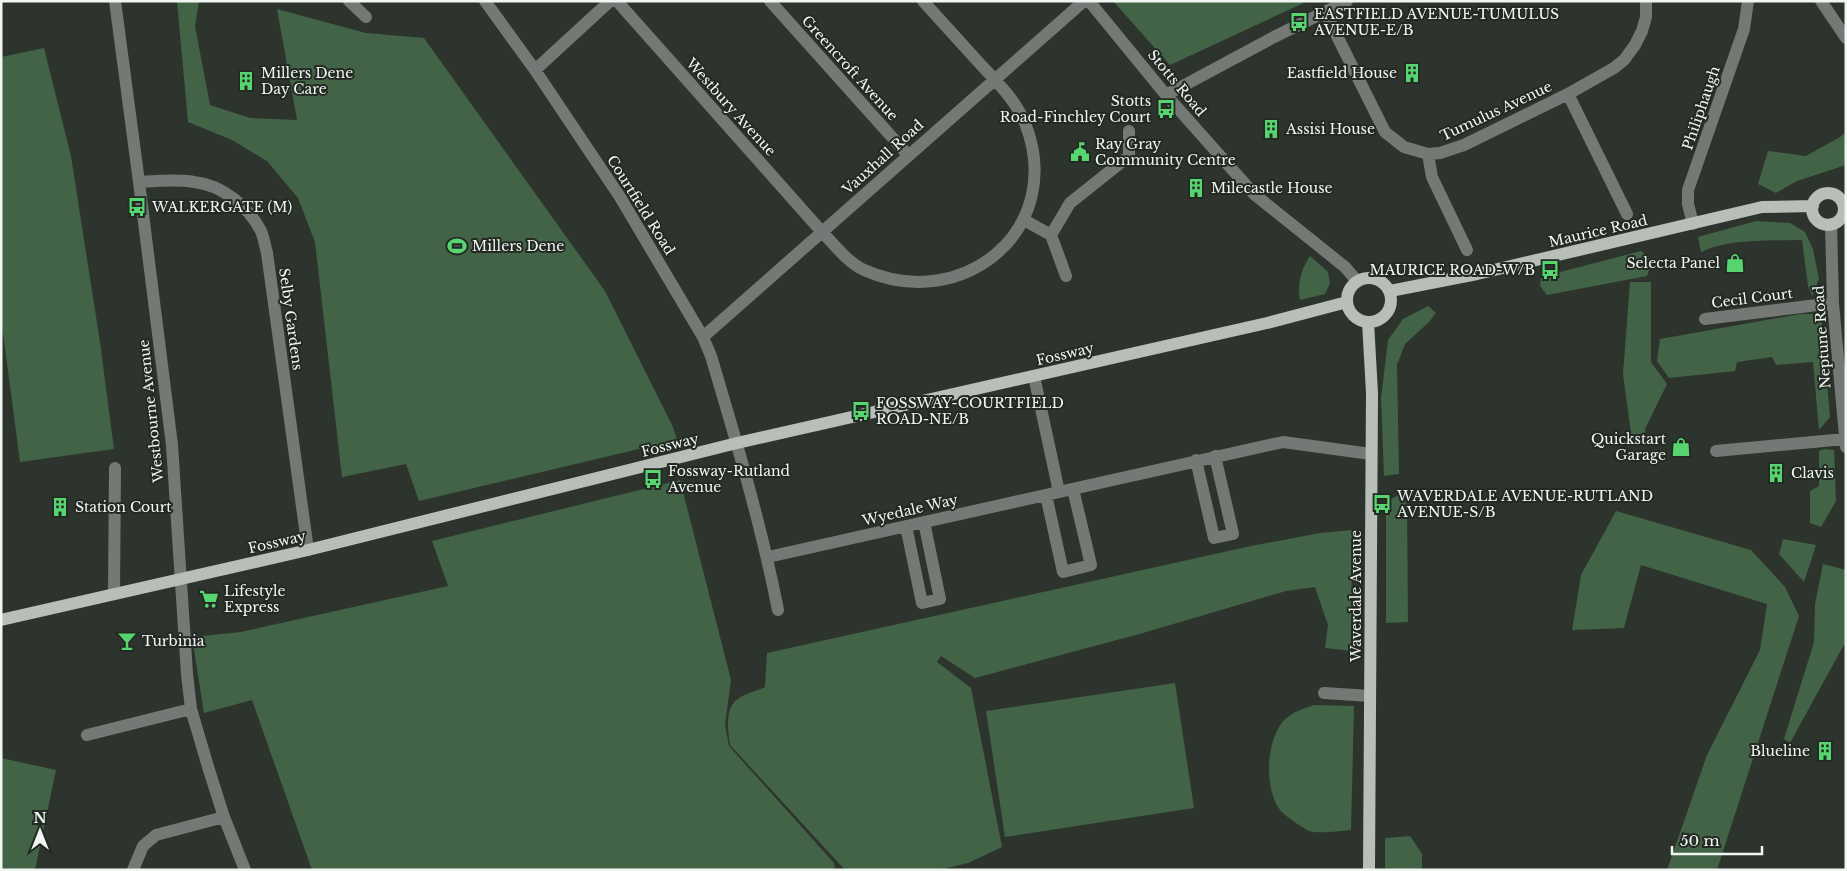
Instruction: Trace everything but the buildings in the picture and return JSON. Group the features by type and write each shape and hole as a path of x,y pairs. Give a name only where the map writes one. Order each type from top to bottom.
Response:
{"main road":[{"path":"1826,193 1836,195 1844,201 1840,220 1831,224 1817,220 1813,206 1818,198 1826,193"},
{"name":"Maurice Road","path":"1390,291 1477,274 1762,207 1813,206"},
{"path":"1369,278 1376,279 1390,291 1388,312 1376,321 1362,321 1351,314 1347,302 1349,290 1357,281 1369,278"},
{"name":"Fossway","path":"1,620 483,508 737,443 1266,323 1347,302"},
{"name":"Waverdale Avenue","path":"1368,322 1372,393 1369,870"}],"street":[{"name":"Westbourne Avenue","path":"115,1 172,445 180,579 191,709 224,816 245,870"},
{"path":"349,1 366,17"},
{"name":"Courtfield Road","path":"485,1 535,70 620,197 703,337 711,356 737,443"},
{"path":"535,70 610,1"},
{"name":"Westbury Avenue","path":"617,1 822,232 850,260 862,269 902,282 925,283 945,280 965,273 984,264 1004,247 1017,232 1024,220 1034,184 1034,170 1030,137 1017,108 994,79 924,1"},
{"name":"Greencroft Avenue","path":"770,1 908,155"},
{"name":"Vauxhall Road","path":"703,337 1084,1"},
{"name":"Stotts Road","path":"1089,1 1166,95 1254,194 1345,267 1357,281"},
{"path":"1166,95 1274,37 1347,1"},
{"name":"Tumulus Avenue","path":"1325,12 1385,132 1404,147 1428,154 1452,150 1568,94 1614,68 1624,60 1642,31 1646,17 1646,1"},
{"name":"Philiphaugh","path":"1694,224 1688,204 1688,190 1744,29 1748,1"},
{"path":"1821,1 1846,38"},
{"path":"1568,94 1627,214"},
{"path":"1052,235 1070,203 1129,156 1128,131"},
{"path":"1428,154 1432,177 1467,250"},
{"name":"Selby Gardens","path":"139,182 195,182 222,190 242,207 261,232 267,253 308,550"},
{"path":"1024,220 1052,235 1066,276"},
{"name":"Neptune Road","path":"1831,224 1834,303 1845,443"},
{"name":"Cecil Court","path":"1705,319 1834,303"},
{"path":"1034,376 1059,492"},
{"name":"Wyedale Way","path":"768,557 1283,442 1371,454"},
{"path":"737,443 768,557 778,610"},
{"path":"1716,451 1845,443"},
{"path":"1196,460 1214,538 1233,534 1215,456"},
{"path":"114,594 115,468"},
{"path":"1046,495 1063,572 1091,565 1073,489"},
{"path":"906,526 922,603 940,599 924,522"},
{"path":"1324,694 1370,696"},
{"path":"87,736 191,709"},
{"path":"133,870 143,846 156,834 224,816"}],"green space":[{"path":"177,1 199,1 195,26 210,105 250,118 297,120 277,9 366,33 424,38 605,291 673,427 677,440 419,501 406,464 342,477 315,242 298,198 267,161 232,140 188,122"},
{"path":"1113,1 1308,1 1170,65"},
{"path":"44,48 71,156 100,342 114,449 20,462 1,318 1,57"},
{"path":"1846,132 1846,165 1797,181 1776,193 1758,184 1768,151 1806,156"},
{"path":"1756,221 1790,223 1805,232 1813,249 1819,279 1812,296 1808,286 1802,240 1738,242 1701,252 1698,237"},
{"path":"1641,251 1652,261 1647,276 1547,295 1540,286 1541,277"},
{"path":"1310,256 1328,272 1330,283 1325,294 1300,300 1300,277"},
{"path":"1630,282 1651,282 1651,362 1667,384 1645,429 1645,441 1632,441 1623,374"},
{"path":"1428,306 1436,313 1405,344 1397,365 1399,474 1384,476 1381,398 1388,340 1403,319"},
{"path":"1800,314 1813,314 1822,323 1830,417 1819,430 1813,362 1776,365 1772,357 1737,362 1735,371 1669,378 1657,361 1660,339"},
{"path":"1825,449 1834,450 1836,501 1821,527 1810,523 1810,491 1819,486 1819,451"},
{"path":"680,480 731,680 725,725 729,746 834,863 835,870 312,870 252,700 204,713 192,637 241,632 448,586 432,541"},
{"path":"1399,495 1407,504 1408,622 1386,623 1386,515 1391,499"},
{"path":"1616,511 1751,550 1785,587 1799,616 1717,870 1667,870 1707,755 1760,650 1767,604 1641,565 1624,628 1572,630 1581,575"},
{"path":"1352,530 1351,651 1325,648 1328,625 1315,587 1286,591 1143,633 975,678 941,656 937,662 971,688 1002,847 968,863 939,870 845,870 730,745 728,720 731,707 739,698 765,687 767,653 1251,546 1320,533"},
{"path":"1783,539 1816,545 1804,582 1779,554"},
{"path":"1823,564 1846,570 1846,641 1790,743 1784,739 1814,642 1815,604"},
{"path":"1175,683 1194,808 1005,837 986,711"},
{"path":"1314,705 1354,706 1351,830 1309,831 1281,811 1275,802 1271,790 1269,762 1275,735 1281,724 1289,716"},
{"path":"1,758 56,770 35,870 1,870"},
{"path":"1410,836 1422,854 1422,870 1385,870 1385,838"}],"place":[{"name":"EASTFIELD AVENUE-TUMULUS AVENUE-E/B","path":"1299,22"},
{"name":"Eastfield House","path":"1412,73"},
{"name":"Millers Dene Day Care","path":"246,81"},
{"name":"Stotts Road-Finchley Court","path":"1166,109"},
{"name":"Assisi House","path":"1271,129"},
{"name":"Ray Gray Community Centre","path":"1080,152"},
{"name":"Milecastle House","path":"1196,188"},
{"name":"WALKERGATE (M)","path":"137,207"},
{"name":"Millers Dene","path":"457,246"},
{"name":"Selecta Panel","path":"1735,263"},
{"name":"MAURICE ROAD-W/B","path":"1550,270"},
{"name":"FOSSWAY-COURTFIELD ROAD-NE/B","path":"861,411"},
{"name":"Quickstart Garage","path":"1681,447"},
{"name":"Clavis","path":"1776,473"},
{"name":"Fossway-Rutland Avenue","path":"653,479"},
{"name":"WAVERDALE AVENUE-RUTLAND AVENUE-S/B","path":"1382,504"},
{"name":"Station Court","path":"60,507"},
{"name":"Lifestyle Express","path":"209,599"},
{"name":"Turbinia","path":"127,641"},
{"name":"Blueline","path":"1825,751"}]}
